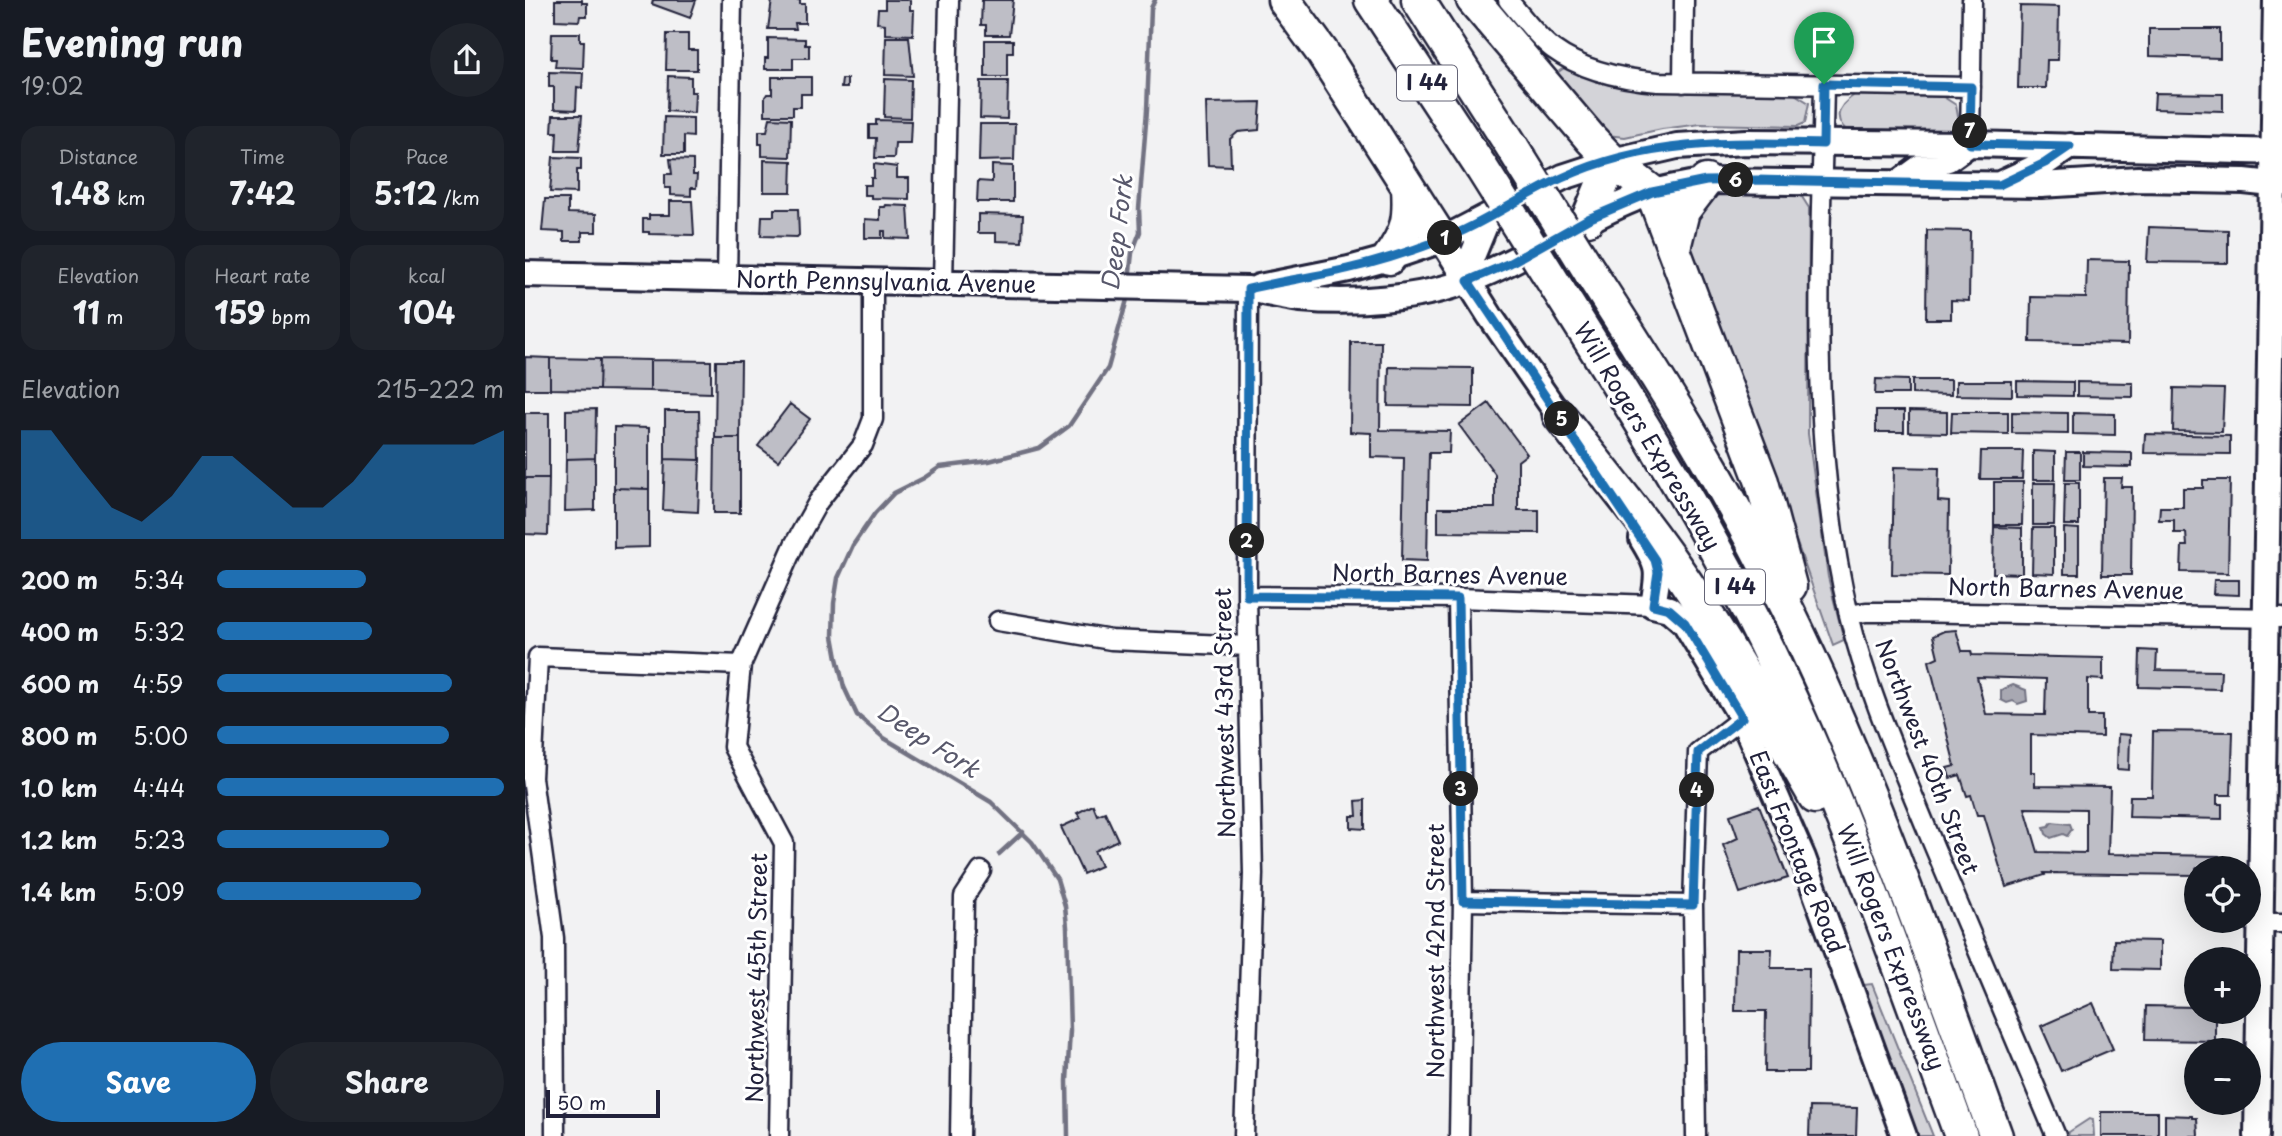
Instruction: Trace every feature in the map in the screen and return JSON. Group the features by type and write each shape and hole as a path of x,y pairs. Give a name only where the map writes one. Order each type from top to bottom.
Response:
{"highway":[{"path":"1284,0 1322,52 1442,240"},
{"name":"Will Rogers Expressway","path":"1371,0 1481,167 1637,415 1723,564 1783,680 1832,791 1961,1136"},
{"name":"Will Rogers Expressway","path":"1418,0 1712,466 1778,590 1864,779 1996,1136"},
{"path":"1473,0 1612,161 1652,192 1762,482 1806,649"},
{"path":"1588,219 1612,161"},
{"path":"1674,248 1683,211 1706,181"},
{"path":"1389,258 1405,235 1409,220 1408,187"},
{"path":"1559,415 1667,554 1728,646 1875,902"}],"main road":[{"path":"2257,1136 2271,923 2276,0"},
{"name":"North Pennsylvania Avenue","path":"1248,289 1349,269 1389,258 1442,240 1563,177 1657,149 1698,143 1970,144 2277,152"},
{"path":"1899,183 1921,167 1948,159 1970,144"},
{"path":"1999,185 2045,163 2070,146"},
{"name":"North Pennsylvania Avenue","path":"525,274 1248,289 1301,299 1351,299 1432,291 1468,281 1510,263 1588,219 1652,192 1706,181 2041,185 2139,179 2244,181 2277,185"},
{"path":"1468,281 1471,259 1488,218"},
{"path":"1442,240 1490,316 1655,560 1658,572 1653,605"},
{"path":"1432,291 1490,316"},
{"name":"East Frontage Road","path":"1653,605 1669,609 1685,623 1742,718 1804,858 1904,1136"}],"street":[{"path":"727,278 732,0"},
{"path":"943,283 949,0"},
{"path":"1508,0 1546,43 1579,63 1623,78 1683,83 1971,87"},
{"path":"1683,83 1684,0"},
{"path":"1970,144 1972,0"},
{"name":"Northwest 40th Street","path":"1824,84 1820,399 1822,437 1836,546 1849,615 1896,755 2056,1136"},
{"name":"Northwest 45th Street","path":"779,1136 784,843 733,747 741,664 794,545 818,502 863,445 873,419 873,281"},
{"name":"Northwest 43rd Street","path":"1244,1136 1253,874 1247,596 1248,289"},
{"name":"North Barnes Avenue","path":"1247,596 1458,598 1653,605"},
{"name":"Northwest 42nd Street","path":"1458,598 1463,901 1459,1136"},
{"name":"North Barnes Avenue","path":"1849,615 1899,612 2274,618"},
{"path":"998,621 1111,640 1248,646"},
{"path":"555,1136 554,938 532,778 538,657 741,664"},
{"path":"1696,1136 1693,905 1698,752 1742,718"},
{"path":"960,1136 964,897 981,870"},
{"path":"1463,901 1693,905"}],"shaded area":[{"path":"1567,66 1614,85 1648,90 1793,93 1809,103 1805,123 1798,126 1701,124 1625,137 1606,135 1551,77"},
{"path":"1856,94 1942,96 1956,105 1959,122 1944,137 1853,135 1842,125 1839,114 1844,104"},
{"path":"1791,190 1802,197 1809,208 1808,434 1828,577 1844,640 1833,645 1687,239 1706,199 1725,191"},
{"path":"2013,685 2026,690 2027,701 2018,704 2001,700 2001,690"},
{"path":"2052,822 2070,824 2072,829 2067,836 2063,834 2051,838 2044,827"},
{"path":"1872,984 1933,1136 1918,1136 1863,985"},
{"path":"2089,1119 2093,1120 2094,1136 2068,1136 2069,1132"}],"building":[{"path":"555,0 582,0 582,3 587,3 587,16 580,16 579,21 555,20"},
{"path":"653,0 696,0 690,18 652,4"},
{"path":"772,0 800,0 800,4 805,4 805,23 795,23 796,29 768,29"},
{"path":"885,0 910,0 910,10 914,10 913,35 885,34 885,24 877,23 878,9 885,9"},
{"path":"982,0 1013,0 1009,35 986,35 986,25 981,25"},
{"path":"2020,6 2059,7 2058,60 2047,60 2046,88 2018,88"},
{"path":"2149,29 2220,29 2220,58 2149,56"},
{"path":"552,33 580,33 580,41 584,41 583,68 555,67 556,59 551,59"},
{"path":"667,34 688,34 688,50 697,50 697,70 666,70"},
{"path":"886,37 909,37 913,76 885,75"},
{"path":"768,38 805,39 805,45 809,45 809,58 793,58 793,69 765,69"},
{"path":"985,40 1013,40 1013,52 1007,52 1007,77 985,77"},
{"path":"549,72 583,73 582,88 577,87 576,110 554,109 554,87 549,87"},
{"path":"668,76 691,77 691,92 695,92 694,113 667,111"},
{"path":"772,77 811,77 811,94 801,94 801,107 793,107 793,115 765,115 765,97 772,94"},
{"path":"842,79 847,79 847,88 841,88"},
{"path":"885,79 911,80 910,118 884,117"},
{"path":"981,81 1008,81 1007,119 980,118"},
{"path":"2155,93 2223,94 2223,111 2154,109"},
{"path":"1261,102 1259,130 1238,132 1230,139 1231,166 1208,165 1206,103"},
{"path":"553,115 582,115 579,151 556,151 557,132 552,132"},
{"path":"664,117 693,118 693,137 684,136 684,154 663,154"},
{"path":"770,118 791,119 790,157 762,156 759,131 767,131"},
{"path":"876,120 911,121 910,143 895,143 894,158 875,158 876,138 869,138 869,125 876,125"},
{"path":"980,124 1015,124 1014,160 979,161"},
{"path":"553,157 581,158 581,170 577,170 577,193 550,192"},
{"path":"670,159 693,160 693,175 697,175 696,188 691,188 691,196 671,195 671,188 665,188 665,174 672,174"},
{"path":"764,160 792,161 791,192 764,192"},
{"path":"874,164 897,167 897,178 909,178 909,199 871,198 871,195 864,195 864,185 871,185 871,178 874,178"},
{"path":"992,165 1013,166 1013,202 977,202 978,181 992,182"},
{"path":"545,199 568,199 568,213 596,214 596,232 582,232 582,241 564,241 564,232 542,231"},
{"path":"670,201 692,201 694,235 643,232 643,219 649,219 649,215 670,215"},
{"path":"908,206 910,239 885,238 885,231 882,231 882,238 865,238 865,219 880,220 880,207"},
{"path":"774,209 798,209 797,237 761,236 762,216 774,216"},
{"path":"978,214 1023,215 1022,242 996,241 996,233 978,233"},
{"path":"2149,227 2228,230 2228,263 2147,262"},
{"path":"1927,230 1970,231 1969,301 1951,300 1951,319 1926,319"},
{"path":"2087,260 2129,261 2128,344 2030,342 2031,297 2086,298"},
{"path":"1351,342 1381,342 1380,430 1450,431 1449,453 1429,453 1427,561 1402,560 1404,458 1371,457 1371,433 1350,432"},
{"path":"525,357 550,358 550,389 525,389"},
{"path":"550,358 600,359 599,390 550,389"},
{"path":"600,359 650,360 650,391 599,390"},
{"path":"650,360 711,361 711,393 650,391"},
{"path":"716,361 741,361 740,438 715,438"},
{"path":"1389,367 1473,368 1473,407 1388,406"},
{"path":"1876,379 1908,380 1908,394 1875,394"},
{"path":"1912,380 1951,380 1951,395 1912,394"},
{"path":"1956,381 2012,381 2012,396 1956,395"},
{"path":"2017,381 2073,382 2073,396 2017,395"},
{"path":"2077,382 2133,383 2133,397 2077,396"},
{"path":"2174,388 2224,389 2222,432 2173,431"},
{"path":"1489,403 1527,454 1518,461 1518,510 1539,510 1539,533 1438,532 1438,508 1495,508 1495,474 1459,425"},
{"path":"790,404 810,419 778,461 758,446"},
{"path":"596,409 595,458 566,459 566,410"},
{"path":"665,411 699,411 700,460 665,459"},
{"path":"1876,411 1904,411 1904,432 1876,432"},
{"path":"1909,411 1947,412 1947,433 1909,432"},
{"path":"1952,412 2008,412 2008,434 1951,433"},
{"path":"2012,412 2068,413 2068,434 2012,433"},
{"path":"525,413 549,413 549,478 525,478"},
{"path":"2073,413 2115,414 2115,435 2073,434"},
{"path":"614,427 649,428 649,489 614,488"},
{"path":"2145,434 2230,436 2230,454 2144,453"},
{"path":"715,438 740,438 740,513 714,513"},
{"path":"1981,451 2023,451 2022,479 1980,479"},
{"path":"2033,451 2055,452 2055,480 2033,480"},
{"path":"2066,452 2080,452 2080,480 2065,480"},
{"path":"2083,452 2132,453 2132,467 2083,466"},
{"path":"595,458 595,510 565,511 566,459"},
{"path":"665,459 700,460 698,512 663,510"},
{"path":"1894,467 1939,468 1938,501 1949,502 1948,575 1892,574"},
{"path":"525,478 549,478 548,535 525,534"},
{"path":"2104,478 2122,478 2121,487 2132,487 2131,575 2102,575"},
{"path":"2203,480 2230,480 2228,573 2181,572 2182,546 2187,546 2186,533 2174,533 2174,520 2159,520 2160,507 2183,507 2183,488 2203,488"},
{"path":"1994,482 2023,482 2022,525 1994,525"},
{"path":"2033,483 2055,483 2054,525 2033,525"},
{"path":"2065,483 2079,483 2079,525 2064,525"},
{"path":"614,488 649,489 649,547 614,548"},
{"path":"1994,527 2022,528 2022,574 1993,573"},
{"path":"2033,528 2054,528 2054,574 2032,573"},
{"path":"2064,528 2079,529 2079,574 2064,574"},
{"path":"2214,580 2239,580 2239,595 2213,594"},
{"path":"1956,630 1962,651 1971,651 1972,655 2103,658 2103,680 2088,679 2088,716 2102,716 2102,737 2031,735 2031,772 2035,772 2035,786 2110,787 2108,854 2219,856 2184,856 2184,875 2044,873 2045,875 2006,887 1984,815 1977,815 1971,795 1967,796 1960,775 1950,778 1947,768 1955,766 1929,661 1938,657 1933,636","holes":["1977,677 2046,679 2045,715 1986,714","2025,808 2086,809 2086,853 2038,852"]},
{"path":"2140,650 2157,651 2156,670 2221,671 2220,689 2139,687"},
{"path":"2153,731 2233,732 2231,795 2217,795 2217,804 2222,804 2222,819 2129,817 2130,796 2152,796"},
{"path":"2118,734 2130,735 2129,770 2117,769"},
{"path":"1365,800 1365,829 1351,828 1351,816 1357,816 1356,801"},
{"path":"1093,805 1097,815 1105,812 1118,840 1094,851 1101,866 1083,874 1061,827 1081,818 1077,813"},
{"path":"1759,805 1788,878 1740,893 1723,845 1738,838 1730,815"},
{"path":"2114,940 2160,941 2160,970 2113,969"},
{"path":"1736,949 1772,949 1771,968 1809,968 1808,1072 1765,1072 1766,1011 1735,1011"},
{"path":"2093,1003 2113,1049 2061,1071 2041,1026"},
{"path":"2146,1006 2184,1007 2184,1024 2215,1024 2215,1038 2145,1040"},
{"path":"1810,1107 1857,1108 1856,1136 1809,1136"},
{"path":"2101,1112 2158,1112 2158,1136 2101,1136"},
{"path":"2165,1115 2197,1118 2198,1136 2165,1136"}],"waterway":[{"name":"Deep Fork","path":"1129,280 1132,253 1140,232 1139,209 1151,8 1155,0"},
{"name":"Deep Fork","path":"1068,1136 1070,1030 1067,927 1065,906 1057,879 1032,842 991,802 884,738 857,715 844,687 837,658 833,636 834,603 838,578 853,545 875,513 894,493 940,467 989,461 1039,448 1069,426 1108,368 1128,296"},
{"path":"999,854 1023,832"}],"route":[{"path":"1824,84 1971,87 1970,144 2070,146 2045,163 1999,185 1706,181 1652,192 1588,219 1510,263 1468,281 1655,560 1658,572 1653,605 1669,609 1685,623 1742,718 1698,752 1693,905 1463,901 1458,598 1247,596 1248,289 1349,269 1442,240 1563,177 1657,149 1698,143 1823,144 1824,84"}]}
